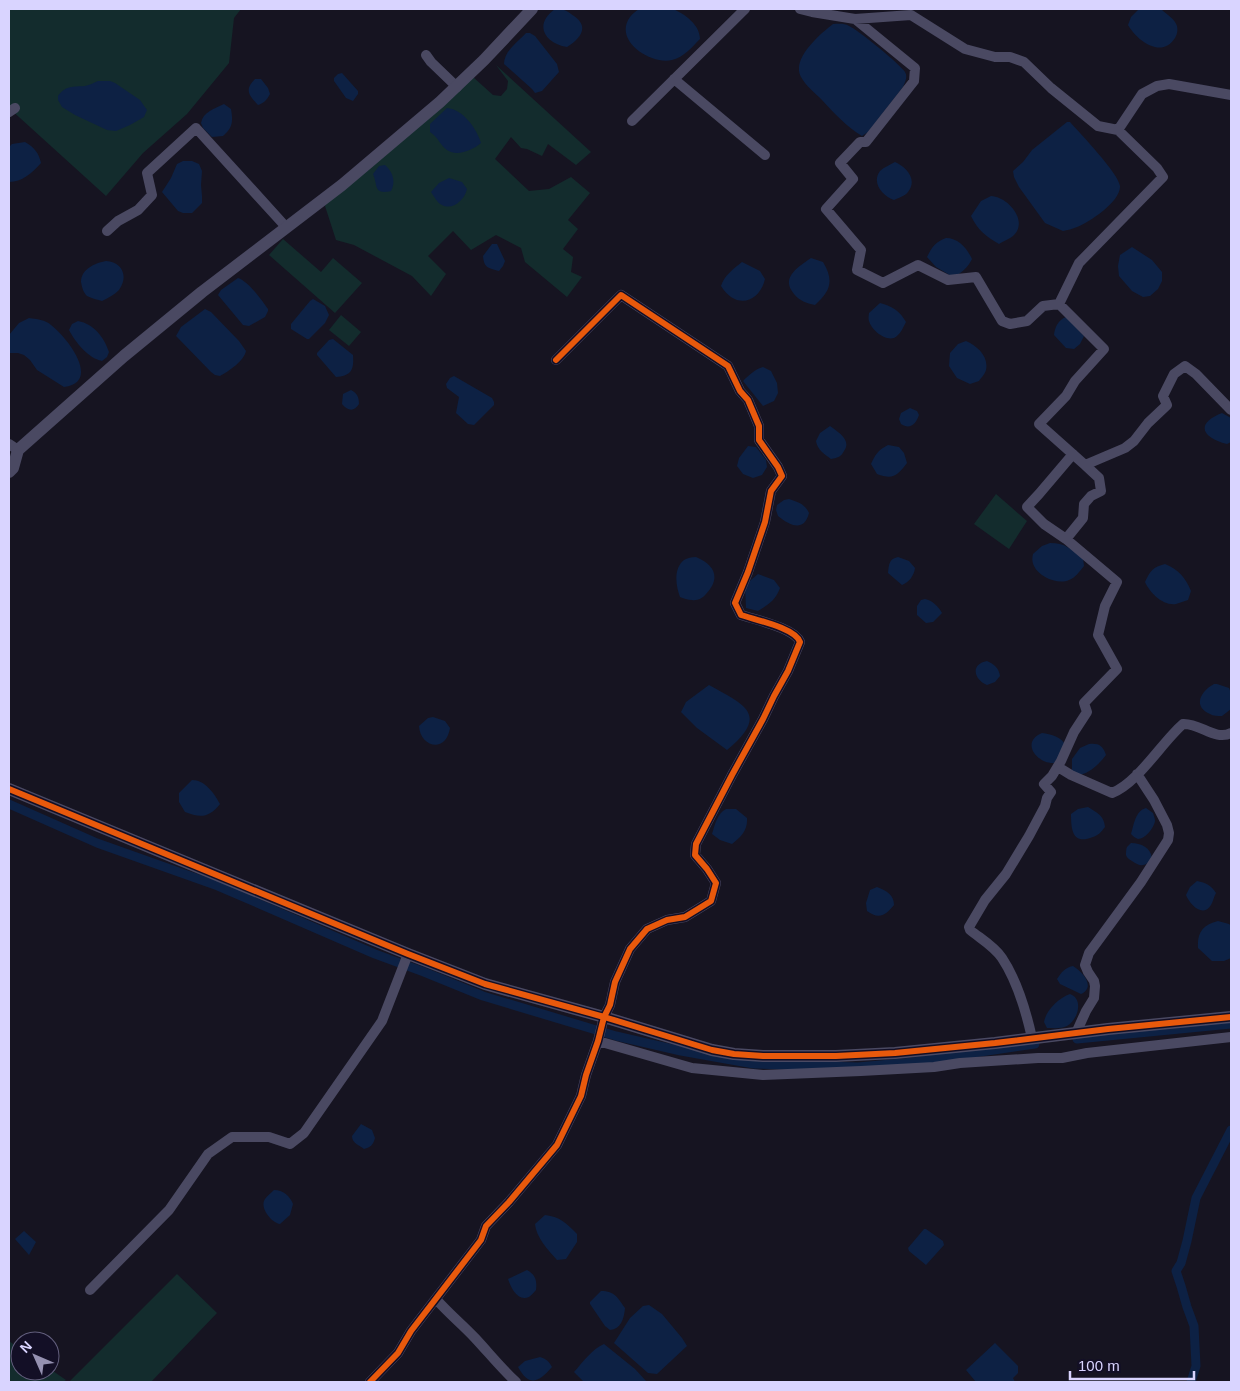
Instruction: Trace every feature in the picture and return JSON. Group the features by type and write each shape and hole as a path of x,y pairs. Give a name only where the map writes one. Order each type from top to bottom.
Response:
{"street":[{"path":"9,472 13,468 14,447 202,292 342,185 457,87 532,9"},
{"path":"632,121 745,9"},
{"path":"800,9 855,19 911,15 965,49 995,57 1010,57 1024,62 1051,88 1098,126 1118,130 1157,168 1163,177 1079,264 1059,304"},
{"path":"855,19 915,68 914,81 886,117 866,142 860,142 840,163 853,179 826,209 861,250 857,270 883,283 918,265 948,280 976,277 1002,321 1010,324 1027,321 1043,306 1059,304"},
{"path":"426,55 430,62 457,87"},
{"path":"674,79 765,155"},
{"path":"1118,130 1142,94 1157,86 1169,84 1231,95"},
{"path":"107,231 118,220 138,210 152,195 147,173 196,128 286,227"},
{"path":"370,1382 398,1353 411,1331 481,1240 486,1226 510,1202 557,1145 581,1096 604,1017 610,1005 615,982 630,949 647,929 667,920 685,917 711,901 716,883 696,854 696,844 791,666 800,642 796,636 781,628 741,615 735,603 765,522 772,490 782,476 759,440 759,426 748,400 740,391 728,366 621,295 556,360"},
{"path":"1059,304 1104,349 1074,381 1066,396 1039,424 1099,478 1101,491 1091,496 1084,504 1083,518 1066,539"},
{"path":"1085,465 1125,448 1134,441 1166,405 1163,396 1174,374 1185,366 1196,374 1231,410"},
{"path":"1032,1038 1024,1007 1001,957 989,944 970,930 969,927 985,900 1009,868 1045,806 1051,792 1044,784 1058,767 1074,732 1087,712 1084,703 1117,669 1098,635 1105,606 1117,582 1066,539 1044,524 1027,507 1073,454"},
{"path":"1058,767 1071,775 1112,793 1118,791 1136,774 1183,724 1220,736 1231,733"},
{"path":"1076,1033 1094,998 1094,981 1085,965 1089,953 1141,882 1168,840 1167,824 1154,800 1136,774"},
{"path":"9,789 485,984 604,1017 712,1050 763,1056 836,1056 895,1053 1231,1017"},
{"path":"90,1290 169,1210 208,1154 232,1137 270,1137 290,1144 304,1133 382,1021 408,954"},
{"path":"598,1041 692,1068 763,1075 861,1072 934,1067 960,1063 1062,1058 1087,1053 1231,1036"},
{"path":"436,1299 516,1382"}],"green space":[{"path":"9,9 241,9 234,18 229,63 187,114 143,153 106,196 9,108"},
{"path":"496,65 591,152 576,165 548,144 542,156 521,148 511,137 495,159 529,191 549,189 571,177 590,193 568,220 578,229 563,249 573,257 571,272 582,277 567,297 525,262 521,248 496,235 471,250 453,231 428,256 446,274 431,296 412,276 354,245 336,240 325,206 328,199 473,77 493,95 501,96 507,89 508,81"},
{"path":"283,239 321,272 333,258 362,283 335,313 269,255"},
{"path":"341,315 361,332 349,346 329,330"},
{"path":"996,494 1027,521 1009,549 974,524"},
{"path":"177,1274 217,1313 151,1382 69,1382"},
{"path":"9,1341 10,1381 60,1381 60,1376 66,1380 63,1382 9,1382"}],"water":[{"path":"555,9 567,11 579,20 581,24 582,29 579,37 567,47 553,42 544,32 544,21"},
{"path":"639,9 673,9 678,11 695,25 700,39 684,55 676,59 663,61 645,55 636,49 626,34 626,26 630,17"},
{"path":"1139,9 1161,9 1174,21 1177,26 1177,32 1170,44 1157,47 1143,42 1137,37 1128,25 1131,17"},
{"path":"833,24 845,24 854,29 888,55 906,74 903,87 868,132 862,136 841,120 808,86 801,77 799,70 803,55 808,48"},
{"path":"526,33 535,36 557,64 559,72 542,91 535,93 504,64 506,55"},
{"path":"342,73 358,91 353,101 346,98 334,81 338,74"},
{"path":"255,79 261,79 270,94 265,101 258,105 249,92 250,86"},
{"path":"98,81 115,83 140,100 147,110 144,117 116,131 107,130 62,107 58,96 64,90 70,87 87,86"},
{"path":"224,104 231,109 232,121 230,127 223,136 212,137 203,128 202,119 210,111"},
{"path":"447,108 453,109 464,116 476,132 481,143 474,148 460,153 451,152 445,148 430,132 430,124"},
{"path":"1067,122 1070,122 1113,172 1120,186 1116,198 1097,216 1074,228 1063,231 1045,223 1019,187 1013,171 1032,150"},
{"path":"25,142 36,151 41,163 26,176 14,182 9,182 9,147 12,144"},
{"path":"183,161 192,161 199,164 202,171 202,203 192,213 178,211 162,192 177,164"},
{"path":"895,162 907,170 912,183 907,193 894,200 882,192 877,180 880,171"},
{"path":"385,165 392,174 393,188 391,191 381,192 377,188 373,174 379,166"},
{"path":"449,178 462,182 467,189 464,197 458,203 446,206 439,203 431,192 439,183"},
{"path":"991,196 998,197 1010,205 1018,217 1019,224 1017,230 1012,237 999,244 982,232 971,216 981,201"},
{"path":"946,238 962,244 972,259 964,270 953,277 936,267 927,257 934,245"},
{"path":"492,244 497,244 505,261 499,271 487,267 484,263 483,256"},
{"path":"1132,247 1152,260 1162,272 1162,281 1158,289 1150,296 1143,297 1132,291 1119,276 1120,255"},
{"path":"811,258 823,262 830,280 825,295 815,305 806,302 794,294 789,283 792,273"},
{"path":"106,261 120,267 124,275 119,290 102,301 87,296 81,282 86,270 97,263"},
{"path":"742,262 760,271 765,279 758,294 746,300 733,298 721,286 732,270"},
{"path":"238,278 259,296 268,309 265,317 249,326 243,325 218,295 221,290"},
{"path":"313,299 325,306 329,315 325,323 307,339 291,329 291,324"},
{"path":"880,303 895,310 906,322 900,333 894,338 882,336 870,324 869,313"},
{"path":"205,309 211,312 246,351 245,355 232,369 220,376 211,372 176,336 181,327"},
{"path":"1066,317 1084,336 1080,344 1074,349 1066,348 1054,335 1057,324"},
{"path":"29,318 49,323 65,339 78,359 81,368 80,377 75,383 64,387 37,370 24,355 9,353 9,335 19,323"},
{"path":"78,321 94,328 104,341 109,352 102,361 87,353 69,330 72,324"},
{"path":"333,339 353,355 351,371 346,375 336,377 317,355 329,340"},
{"path":"966,341 981,352 986,360 985,371 979,381 970,384 957,378 949,366 950,353 958,344"},
{"path":"763,367 771,371 777,383 778,393 774,401 763,406 743,381 754,371"},
{"path":"454,376 492,398 494,402 494,405 474,425 468,424 456,413 459,397 447,388 446,384"},
{"path":"351,390 355,392 359,399 359,404 351,410 342,404 343,394"},
{"path":"910,408 917,411 919,415 912,425 904,426 899,419 901,413"},
{"path":"1222,413 1231,418 1231,442 1227,444 1212,438 1205,430 1205,426 1213,417"},
{"path":"830,426 843,437 846,443 842,455 831,459 819,449 816,441 820,433"},
{"path":"888,445 899,447 904,453 907,463 897,474 891,477 877,474 871,464 877,453"},
{"path":"748,446 756,447 766,460 767,467 762,475 753,478 743,474 737,466 739,458"},
{"path":"789,499 803,505 809,513 804,523 800,525 791,524 778,516 777,505"},
{"path":"1050,543 1064,545 1083,558 1084,566 1071,579 1054,581 1044,577 1036,570 1032,560 1033,554 1042,546"},
{"path":"696,557 708,564 714,572 714,577 711,588 702,598 690,600 680,597 677,588 677,573 684,560"},
{"path":"898,557 909,561 915,568 911,578 902,585 888,573 890,562"},
{"path":"1165,564 1181,574 1191,591 1188,600 1176,604 1166,603 1158,598 1147,586 1145,582 1150,572"},
{"path":"758,574 774,580 780,588 771,602 758,611 746,608 745,585"},
{"path":"925,599 935,604 942,613 933,622 926,623 917,615 917,606 921,600"},
{"path":"987,661 996,667 1000,676 995,682 987,685 979,680 976,669 978,665"},
{"path":"1214,684 1229,688 1231,693 1231,709 1222,716 1214,716 1204,711 1200,703 1202,694"},
{"path":"709,685 742,705 748,712 750,719 740,738 727,750 697,728 681,712 686,702"},
{"path":"433,717 445,721 450,728 444,742 433,745 424,739 420,733 419,726 428,718"},
{"path":"1042,733 1059,738 1066,746 1054,763 1042,760 1033,752 1032,742"},
{"path":"1089,744 1100,745 1106,755 1101,762 1088,772 1080,775 1072,771 1072,759 1080,748"},
{"path":"192,780 205,785 220,804 212,812 204,816 185,812 179,802 179,793"},
{"path":"1088,807 1102,817 1105,827 1095,836 1086,839 1077,838 1073,831 1071,814 1078,809"},
{"path":"1146,808 1153,813 1155,821 1149,833 1138,839 1131,834 1137,815"},
{"path":"726,809 736,809 747,818 743,833 732,844 720,840 712,834 718,816"},
{"path":"1131,843 1142,845 1148,849 1152,858 1147,863 1140,865 1128,858 1126,849"},
{"path":"1197,881 1208,885 1216,893 1208,909 1197,909 1190,903 1186,895 1190,887"},
{"path":"877,887 889,894 893,899 894,905 885,914 879,916 867,911 866,903 870,890"},
{"path":"1218,921 1231,926 1231,958 1224,961 1212,961 1198,948 1199,938 1200,933 1205,927"},
{"path":"1073,966 1081,972 1088,984 1085,991 1081,994 1060,984 1057,979 1065,969"},
{"path":"1070,994 1077,1000 1078,1005 1074,1019 1065,1027 1047,1028 1044,1022 1047,1013 1057,1001"},
{"path":"361,1124 372,1130 375,1138 371,1145 364,1149 354,1142 352,1138"},
{"path":"274,1190 286,1194 293,1204 290,1215 280,1224 270,1218 264,1207 265,1199"},
{"path":"545,1215 563,1221 577,1234 577,1242 566,1259 557,1260 538,1234 535,1224"},
{"path":"924,1229 943,1241 944,1245 926,1265 908,1248"},
{"path":"24,1231 36,1242 29,1255 15,1239"},
{"path":"527,1270 535,1278 536,1290 529,1297 522,1298 513,1290 508,1279"},
{"path":"601,1291 613,1294 625,1308 624,1316 617,1328 610,1330 605,1326 590,1304"},
{"path":"649,1305 662,1314 687,1346 657,1374 648,1373 614,1343 630,1318 643,1306"},
{"path":"995,1343 1018,1366 1018,1373 1013,1378 1015,1382 976,1382 966,1370"},
{"path":"604,1344 635,1369 647,1382 584,1382 574,1372 592,1352"},
{"path":"540,1357 547,1360 552,1367 538,1379 530,1380 526,1378 518,1367 525,1361"}],"waterway":[{"path":"9,804 97,843 218,886 375,954 483,996 616,1036 681,1051 754,1064 858,1067 913,1062 1035,1044"},
{"path":"1077,1039 1231,1024"},
{"path":"1191,1382 1196,1366 1194,1326 1176,1271 1181,1263 1196,1198 1231,1130"}],"cycle path":[{"path":"370,1382 398,1353 411,1331 481,1240 486,1226 557,1145 581,1096 604,1017 610,1005 615,982 630,949 647,929 667,920 685,917 711,901 716,883 695,855 696,844 788,671 800,642 797,637 783,629 741,615 735,603 765,522 771,491 782,476 759,440 759,426 748,400 740,391 728,366 621,295 556,360"},
{"path":"9,789 485,984 604,1017 712,1050 763,1056 836,1056 895,1053 1231,1017"}]}
